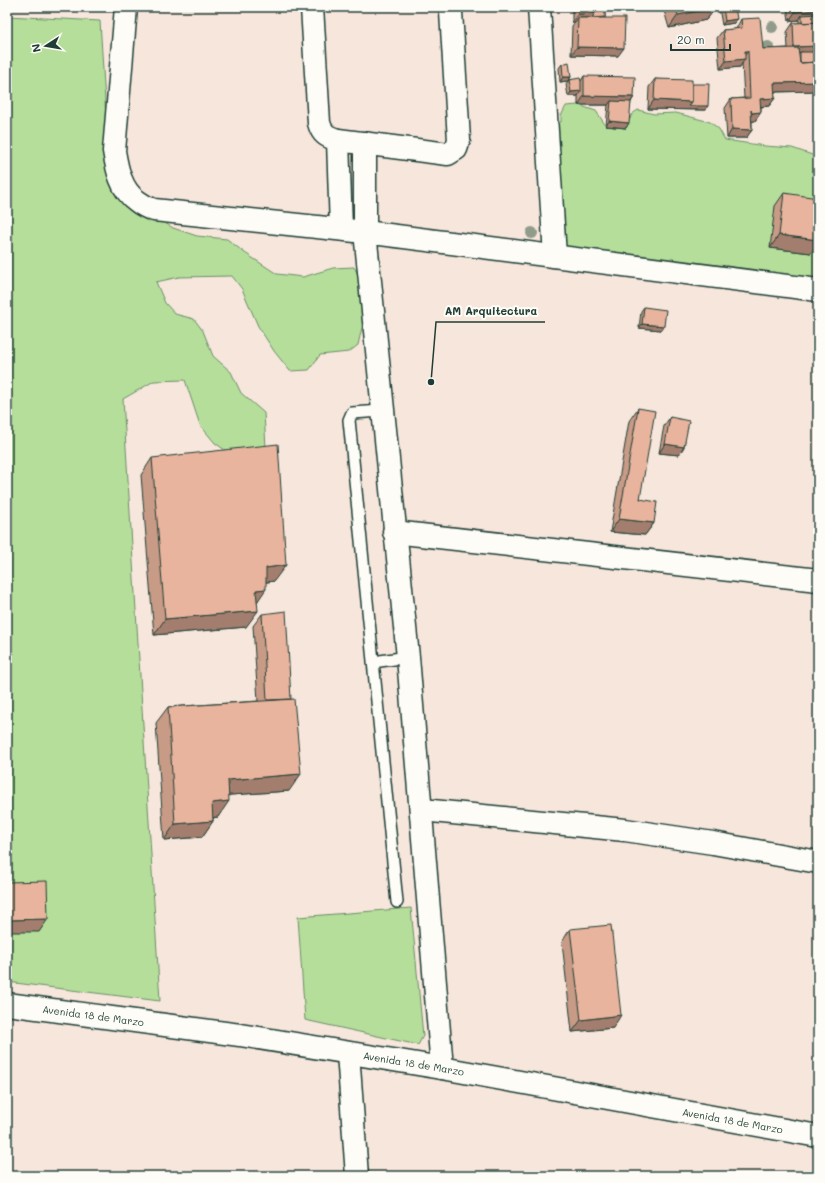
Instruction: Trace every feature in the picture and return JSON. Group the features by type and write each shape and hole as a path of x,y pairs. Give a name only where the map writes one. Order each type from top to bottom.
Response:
{"street":[{"path":"126,7 114,151 118,172 125,187 136,201 154,210 341,229 818,290"},
{"path":"312,7 319,123 321,131 327,136 338,140 448,154 456,149 459,140 451,12"},
{"path":"538,7 555,256"},
{"path":"338,140 341,229"},
{"path":"365,143 365,232 394,532 408,657 422,810 442,1068"},
{"path":"394,532 818,580"},
{"path":"422,810 625,830 713,843 818,862"},
{"name":"Avenida 18 de Marzo","path":"7,1004 240,1035 442,1068 818,1136"},
{"path":"348,1053 357,1176"}],"lane":[{"path":"382,411 352,413 349,420 397,902"},
{"path":"373,662 408,657"}],"green space":[{"path":"7,16 100,21 108,150 136,205 173,228 197,236 227,239 277,274 303,277 333,268 354,267 359,276 363,323 358,345 349,352 320,355 309,370 290,371 274,351 258,326 242,289 232,276 179,277 156,282 165,303 175,314 194,319 203,331 213,356 231,372 241,393 264,413 266,448 228,452 215,443 200,425 185,380 154,381 123,399 160,1001 7,982"},
{"path":"578,105 596,111 606,126 626,128 632,114 638,110 654,114 676,113 710,122 719,129 725,140 765,146 792,148 818,157 818,291 574,257 564,244 558,122 561,122 561,116 566,106"},
{"path":"411,908 423,1036 418,1045 305,1020 298,917"}],"building":[{"path":"578,7 595,7 595,13 578,14"},
{"path":"595,7 605,7 605,17 592,18 595,13"},
{"path":"675,7 715,7 715,8 678,15"},
{"path":"723,7 735,7 737,19 725,21"},
{"path":"794,7 818,7 818,10 795,12"},
{"path":"818,14 818,22 802,23 802,15"},
{"path":"578,18 625,18 624,48 577,47"},
{"path":"760,18 763,49 798,48 800,63 817,62 818,82 774,83 775,98 760,99 761,112 752,113 751,110 752,130 732,129 731,99 750,98 748,51 745,51 745,59 726,61 723,30 742,28 741,19"},
{"path":"818,22 818,46 794,47 793,23"},
{"path":"800,52 818,52 818,63 800,63"},
{"path":"569,62 571,77 563,77 562,64"},
{"path":"584,76 635,77 634,97 584,96"},
{"path":"580,78 581,91 571,92 569,80"},
{"path":"655,79 692,80 692,102 654,100"},
{"path":"692,84 709,84 708,106 689,106 692,102"},
{"path":"611,101 631,102 629,123 609,121"},
{"path":"784,193 818,198 818,240 779,235"},
{"path":"644,307 666,310 664,326 642,324"},
{"path":"638,408 655,411 640,499 657,502 654,523 619,519"},
{"path":"670,417 689,421 684,447 665,444"},
{"path":"278,444 286,565 266,568 266,589 256,590 258,611 165,619 152,458"},
{"path":"286,611 291,699 267,700 262,614"},
{"path":"294,699 301,774 228,780 229,801 212,803 213,821 175,824 168,707"},
{"path":"47,881 48,919 7,920 7,882"},
{"path":"611,925 621,1015 581,1020 570,929"}],"place":[{"name":"AM Arquitectura","path":"431,382"}]}
